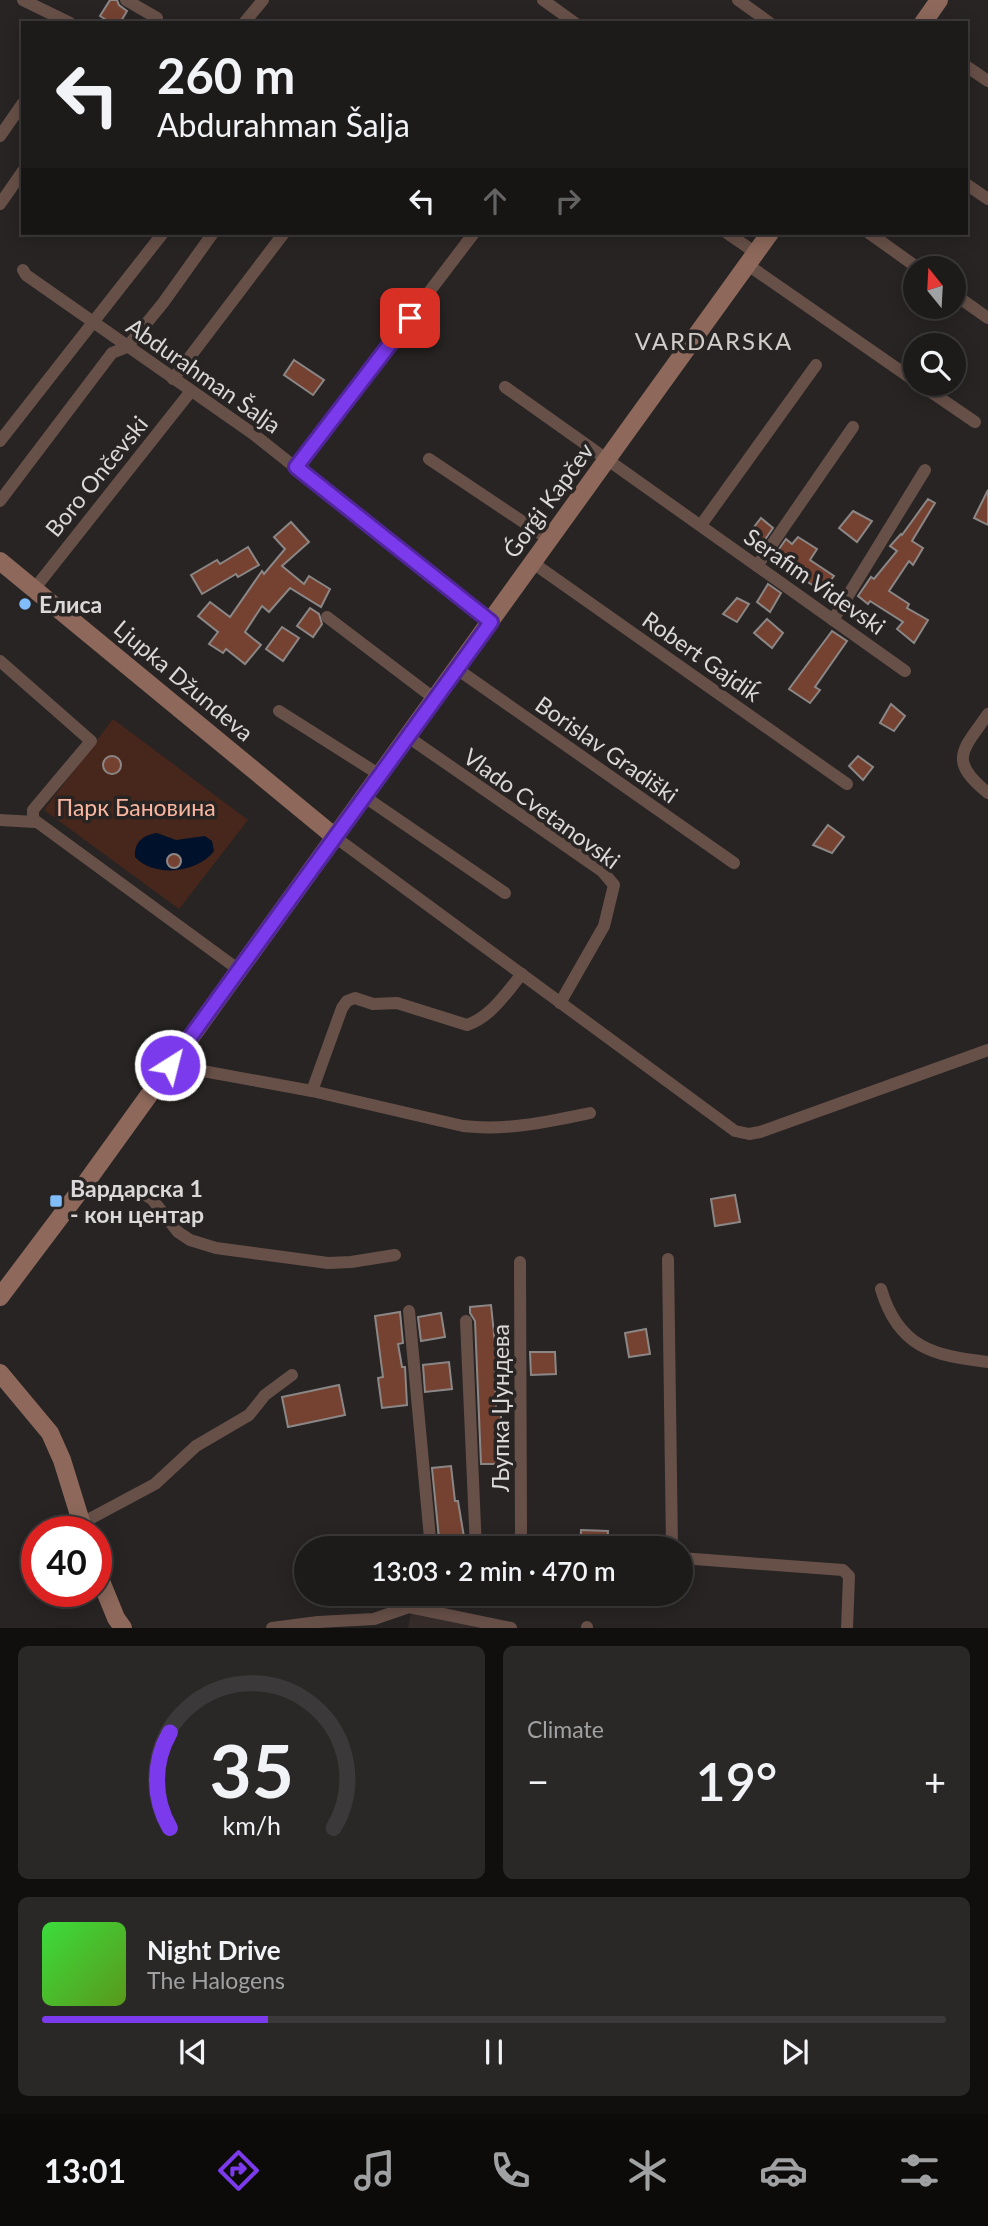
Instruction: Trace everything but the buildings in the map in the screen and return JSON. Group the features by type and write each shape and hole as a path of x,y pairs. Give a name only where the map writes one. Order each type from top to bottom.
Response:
{"street":[{"path":"23,0 65,21"},
{"path":"126,0 157,18"},
{"path":"246,21 263,0"},
{"path":"542,0 572,21"},
{"path":"738,0 767,21"},
{"path":"924,21 939,0"},
{"path":"968,67 988,82"},
{"path":"0,136 21,106"},
{"path":"0,204 21,174"},
{"path":"968,185 988,199"},
{"path":"0,441 161,235"},
{"path":"0,501 111,353 127,347 163,303 212,235"},
{"path":"173,379 282,235"},
{"path":"296,467 472,235"},
{"path":"729,235 752,259 903,372"},
{"name":"Ǵorǵi Kapčev","path":"0,1297 82,1188 770,235"},
{"path":"872,235 903,257"},
{"name":"Abdurahman Šalja","path":"23,270 26,275 93,323 252,433 491,622"},
{"path":"966,302 988,318"},
{"path":"701,526 817,365"},
{"name":"Serafim Videvski","path":"505,387 905,671"},
{"name":"Boro Ončevski","path":"34,588 191,391"},
{"path":"937,396 975,422"},
{"path":"757,566 853,427"},
{"path":"429,458 550,540"},
{"path":"833,620 925,470"},
{"name":"Ljupka Džundeva","path":"0,561 335,837"},
{"name":"Robert Gajdiḱ","path":"533,563 847,784"},
{"path":"327,617 435,699"},
{"path":"0,661 91,741 33,810 35,822 239,970"},
{"name":"Borislav Gradiški","path":"457,669 734,863"},
{"path":"279,711 380,775"},
{"path":"988,714 962,753 962,763 971,780 988,793"},
{"name":"Vlado Cvetanovski","path":"408,737 602,871 614,885 604,926 560,1003"},
{"path":"365,797 505,893"},
{"path":"0,820 35,822"},
{"path":"335,837 735,1131 749,1134 760,1132 988,1050"},
{"path":"312,1091 342,1008 347,1001 355,998 373,1004 397,1003 467,1025 491,1011 522,974"},
{"path":"170,1065 312,1091 463,1126 488,1129 538,1125 590,1113"},
{"path":"82,1188 142,1193 152,1199 178,1231 190,1240 216,1248 328,1263 395,1255"},
{"path":"668,1259 672,1536"},
{"name":"Љупка Џундева","path":"520,1262 521,1536"},
{"path":"881,1289 888,1312 904,1333 918,1345 949,1358 988,1362"},
{"path":"409,1311 430,1536"},
{"name":"Љупка Џундева","path":"466,1321 475,1536"},
{"path":"101,1516 155,1484 196,1446 249,1415 265,1395 292,1375"},
{"path":"5,1379 50,1433 62,1460 80,1516"},
{"path":"693,1559 843,1570 849,1576 847,1628"},
{"path":"272,1628 374,1619 409,1606 511,1628"},
{"path":"112,1607 123,1628"}],"shaded area":[{"path":"411,1613 489,1628 408,1628"}],"green space":[{"name":"Парк Бановина","path":"113,719 248,820 179,909 44,810"}],"water":[{"path":"157,833 176,840 205,836 212,841 214,851 198,864 187,868 153,868 135,857 135,852 140,840"}],"place":[{"name":"Елиса","path":"25,604"},
{"name":"Вардарска 1 - кон центар","path":"56,1201"}],"district":[{"name":"VARDARSKA","path":"714,340"}],"route":[{"path":"170,1065 491,622 296,467 410,318"}]}
